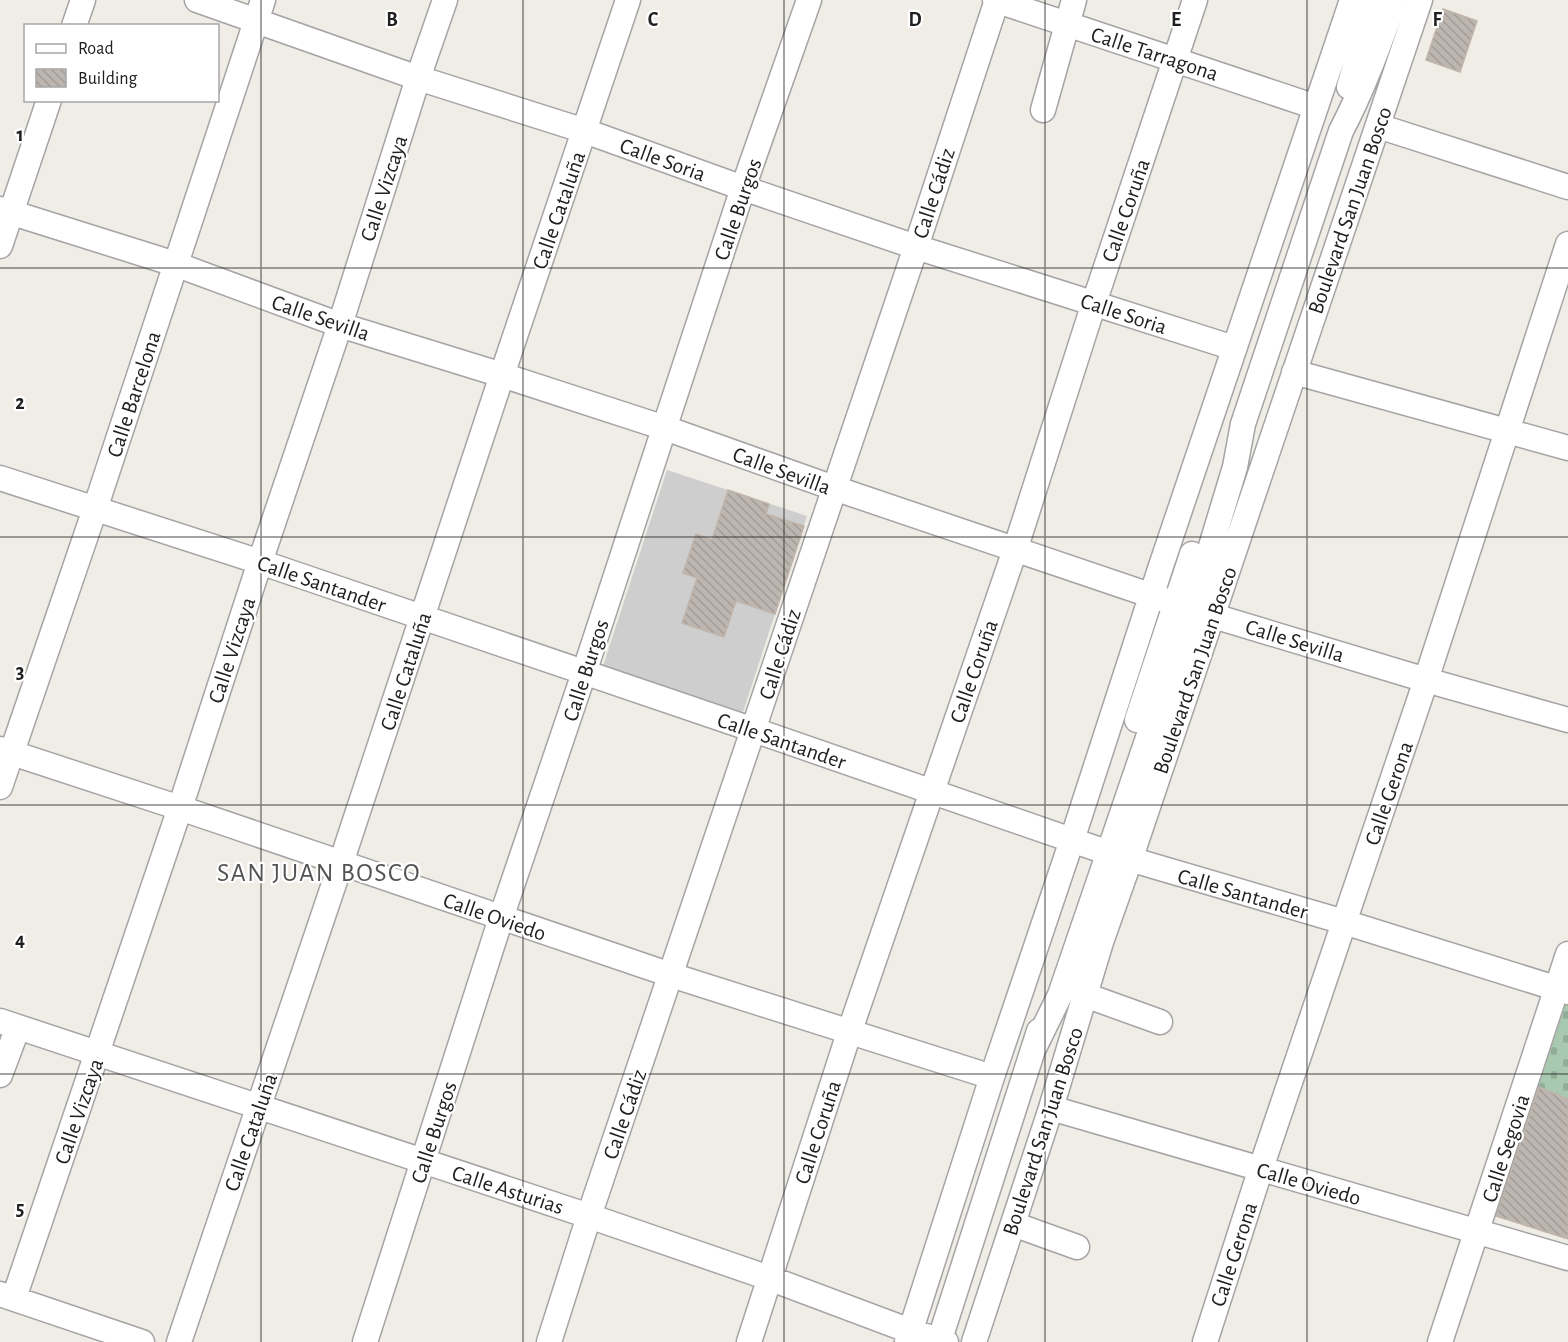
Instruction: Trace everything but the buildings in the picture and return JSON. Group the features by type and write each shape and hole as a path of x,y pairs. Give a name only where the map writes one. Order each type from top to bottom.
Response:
{"street":[{"path":"75,24 83,0"},
{"name":"Calle Soria","path":"197,0 259,10 418,78 585,131 916,247 1234,348"},
{"name":"Calle Vizcaya","path":"7,1296 98,1054 340,325 445,0"},
{"name":"Calle Cataluña","path":"179,1342 628,0"},
{"name":"Calle Burgos","path":"365,1342 501,918 743,188 809,0"},
{"name":"Calle Tarragona","path":"996,0 1316,106"},
{"name":"Calle Cádiz","path":"549,1342 589,1216 916,247 996,0"},
{"path":"1043,110 1074,0"},
{"name":"Calle Coruña","path":"749,1342 849,1033 1015,550 1195,0"},
{"name":"Boulevard San Juan Bosco","path":"974,1342 1051,1108 1101,942 1101,850 1151,595 1352,0"},
{"path":"1341,131 1344,105 1374,0"},
{"path":"942,1341 1035,1046 1060,995 1101,850 1193,609 1223,465 1230,446 1244,424 1341,131 1373,62 1395,0"},
{"name":"Boulevard San Juan Bosco","path":"909,1336 992,1077 1101,850 1193,609 1294,372 1420,0"},
{"name":"Calle Barcelona","path":"0,787 6,751 95,509 259,10"},
{"path":"0,246 6,211 48,102"},
{"path":"1378,126 1568,187"},
{"name":"Calle Sevilla","path":"6,211 175,264 340,325 665,428 834,488 1193,609 1426,680 1568,720"},
{"name":"Calle Gerona","path":"1205,1342 1261,1168 1426,680 1568,244"},
{"path":"1294,372 1568,448"},
{"name":"Calle Santander","path":"0,478 423,617 1101,850 1562,990"},
{"name":"Calle Oviedo","path":"6,751 671,975 992,1077"},
{"name":"Calle Segovia","path":"1440,1342 1562,990 1568,954"},
{"path":"1085,995 1160,1022"},
{"path":"0,1075 9,1024"},
{"name":"Calle Asturias","path":"9,1024 769,1278 909,1336 942,1341"},
{"name":"Calle Oviedo","path":"1051,1108 1568,1258"},
{"path":"1013,1224 1077,1247"},
{"path":"7,1296 142,1342"}],"shaded area":[{"path":"667,470 807,516 743,712 603,666"}],"green space":[{"path":"1563,1003 1568,1004 1568,1099 1535,1086"}],"district":[{"name":"SAN JUAN BOSCO","path":"319,872"}]}
